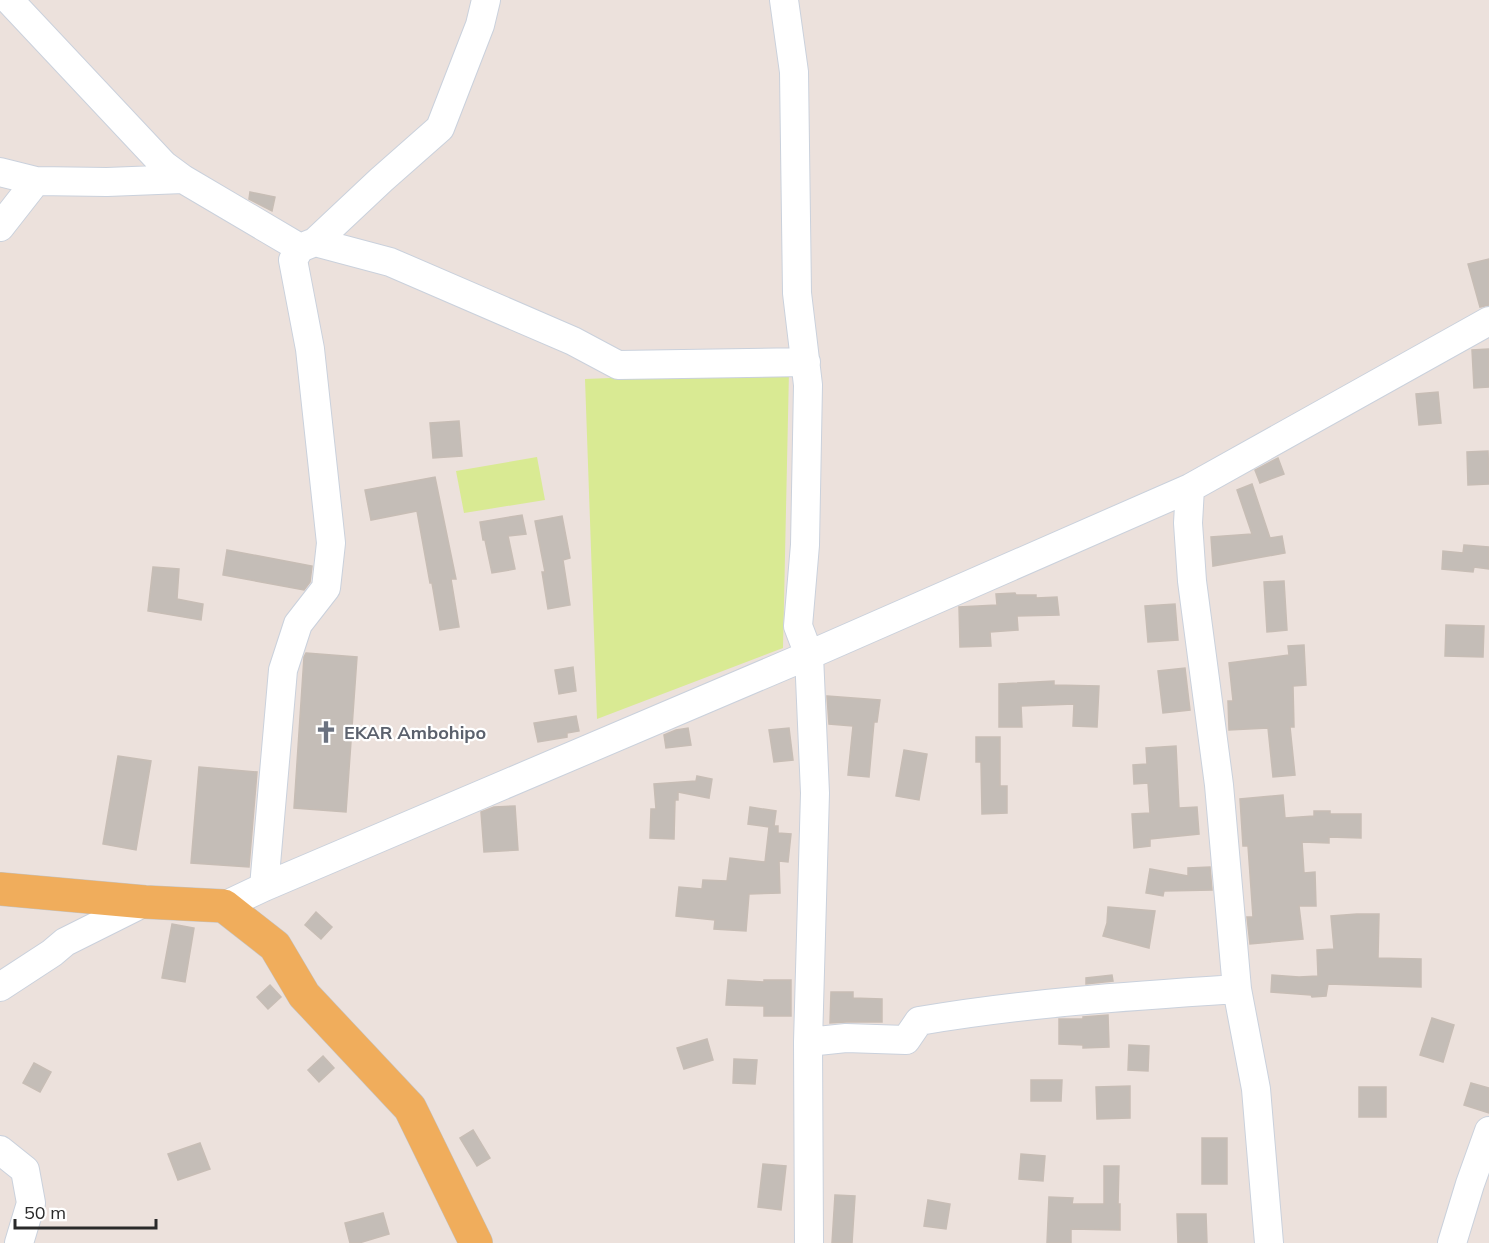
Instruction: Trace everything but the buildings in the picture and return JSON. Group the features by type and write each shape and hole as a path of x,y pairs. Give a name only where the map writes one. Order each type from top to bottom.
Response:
{"main road":[{"path":"0,889 145,902 224,906 275,946 304,995 410,1108 476,1243"}],"street":[{"path":"9,0 164,165 183,179 308,245 390,262 573,341 618,365 806,362"},
{"path":"264,887 284,670 298,624 326,588 331,543 310,349 293,260 440,128 480,25 486,0"},
{"path":"784,0 794,72 797,293 808,385 805,545 798,626 809,655 815,793 808,1042 809,1243"},
{"path":"0,172 36,181 107,182 183,179"},
{"path":"0,227 36,181"},
{"path":"224,906 809,655 1190,488 1489,321"},
{"path":"1190,488 1188,523 1192,581 1219,785 1237,989 1256,1089 1269,1243"},
{"path":"0,987 65,942 145,902"},
{"path":"808,1042 846,1038 906,1040 919,1021 972,1012 1074,1000 1237,989"},
{"path":"1452,1243 1489,1131"},
{"path":"0,1150 25,1170 31,1203 19,1243"}],"green space":[{"path":"789,371 783,648 597,719 585,379"},
{"path":"537,457 545,500 464,513 456,471"}],"place":[{"name":"EKAR Ambohipo","path":"326,732"}]}
